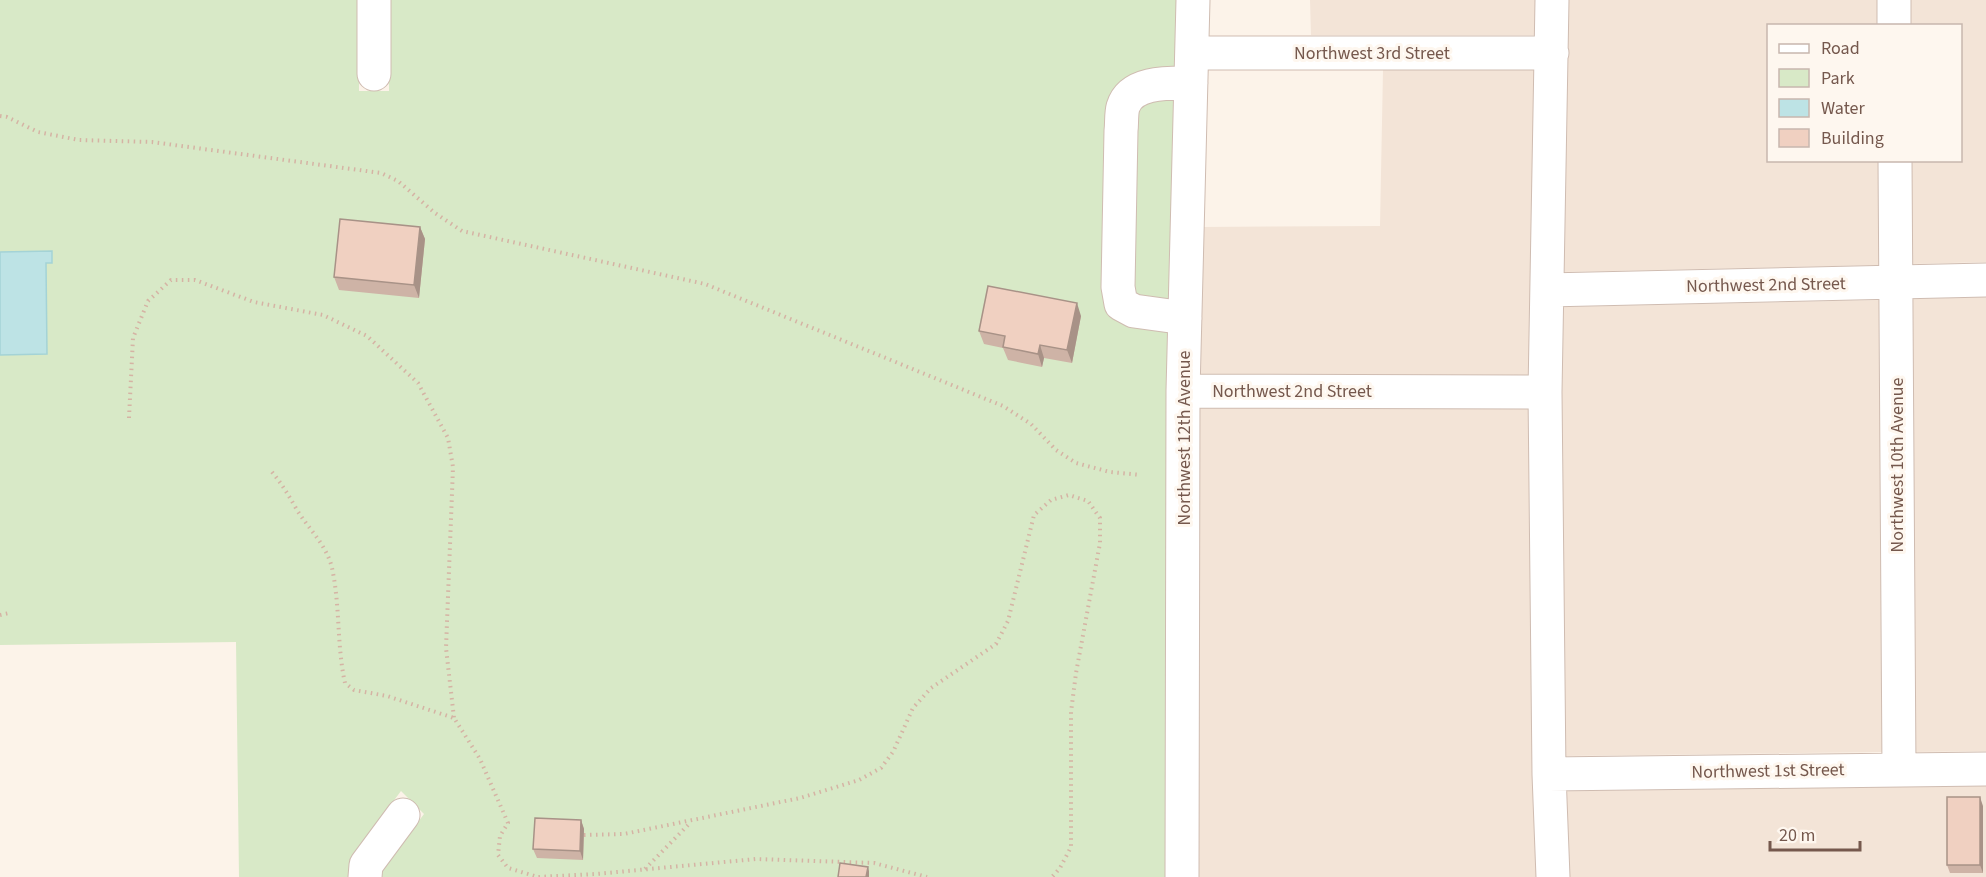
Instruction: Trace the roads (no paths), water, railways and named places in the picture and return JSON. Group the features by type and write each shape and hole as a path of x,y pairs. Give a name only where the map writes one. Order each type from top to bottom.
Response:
{"street":[{"path":"374,0 374,74"},
{"name":"Northwest 12th Avenue","path":"1182,877 1183,391 1193,0"},
{"path":"1552,0 1545,392 1549,774 1553,877"},
{"path":"1894,0 1894,24"},
{"name":"Northwest 3rd Street","path":"1185,318 1134,311 1121,304 1118,287 1121,153 1124,105 1133,93 1191,68 1552,53"},
{"name":"Northwest 10th Avenue","path":"1896,162 1899,770"},
{"name":"Northwest 2nd Street","path":"1547,290 1986,280"},
{"name":"Northwest 2nd Street","path":"1183,391 1545,392"},
{"name":"Northwest 1st Street","path":"1549,774 1986,768"},
{"path":"365,877 366,865 403,815"}],"water":[{"path":"52,251 52,263 46,263 47,354 0,355 0,252"}]}
